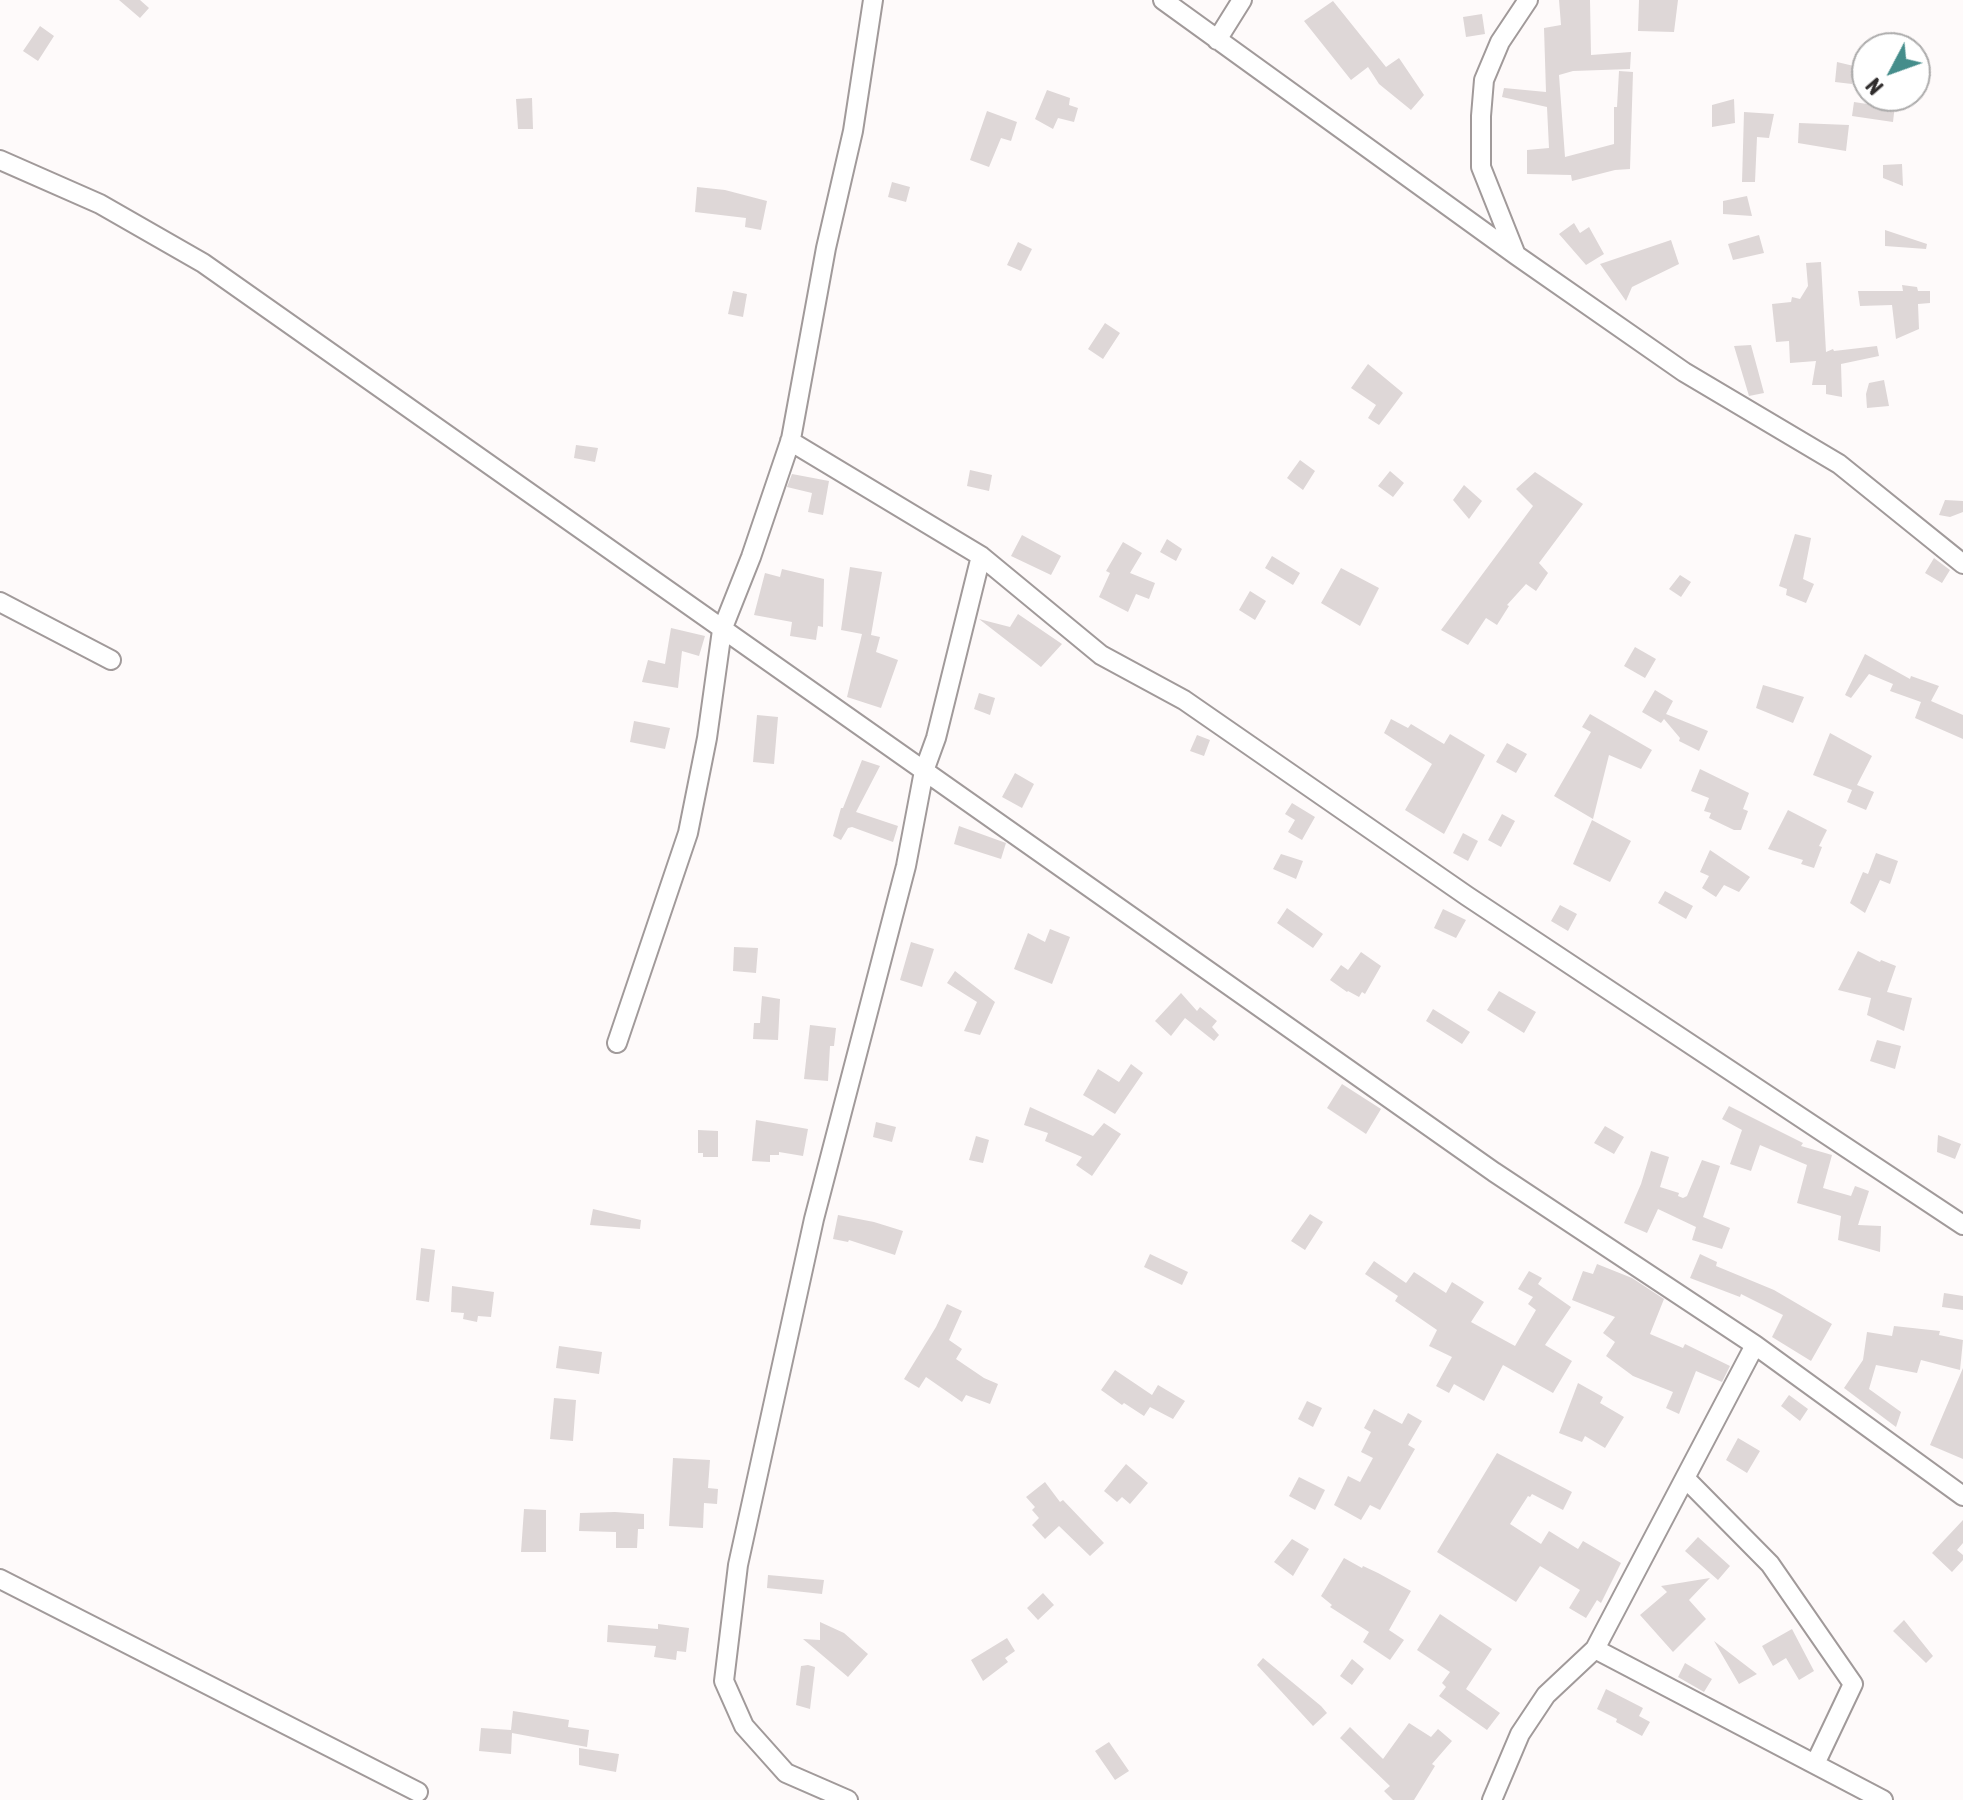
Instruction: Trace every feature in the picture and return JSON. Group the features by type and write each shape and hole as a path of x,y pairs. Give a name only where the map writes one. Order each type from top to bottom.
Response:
{"street":[{"path":"617,1043 688,833 707,738 722,630 751,557 790,441 826,248 853,131 873,0"},
{"path":"1163,0 1516,255 1684,372 1839,464 1963,564"},
{"path":"1217,40 1242,0"},
{"path":"1516,255 1481,167 1481,116 1484,80 1500,42 1528,0"},
{"path":"0,160 100,204 203,263 1494,1172 1755,1345 1963,1496"},
{"path":"790,441 981,556 1087,645 1184,700 1467,896 1963,1225"},
{"path":"848,1800 786,1773 744,1726 724,1681 744,1534 814,1219 906,866 924,771 936,738 981,556"},
{"path":"0,602 111,660"},
{"path":"1492,1800 1520,1734 1546,1695 1595,1649 1755,1345"},
{"path":"1685,1478 1770,1564 1853,1684 1815,1764"},
{"path":"0,1579 418,1792"},
{"path":"1595,1649 1883,1800"}],"building":[{"path":"119,0 140,0 149,8 140,18"},
{"path":"1559,0 1590,0 1591,55 1631,52 1630,69 1573,71 1559,75 1565,157 1614,144 1614,107 1617,107 1619,71 1633,72 1630,169 1572,181 1571,175 1527,174 1527,150 1549,148 1547,107 1502,97 1504,88 1546,92 1544,28 1561,25"},
{"path":"1639,0 1678,0 1674,32 1638,31"},
{"path":"1333,1 1386,67 1399,58 1424,95 1411,110 1379,84 1368,67 1351,80 1304,21"},
{"path":"1482,14 1485,34 1466,37 1463,17"},
{"path":"40,26 54,36 38,61 23,51"},
{"path":"1837,62 1851,65 1851,84 1835,82"},
{"path":"1047,90 1070,98 1069,105 1078,108 1074,122 1058,118 1053,129 1035,119"},
{"path":"532,98 533,129 518,129 516,99"},
{"path":"1734,99 1735,123 1712,127 1712,105"},
{"path":"987,111 1017,122 1011,141 1001,138 989,167 970,160"},
{"path":"1744,112 1774,114 1769,138 1757,137 1755,182 1742,182"},
{"path":"1853,112 1894,112 1893,122 1852,116"},
{"path":"1799,123 1849,125 1846,151 1798,143"},
{"path":"1902,164 1903,186 1883,178 1883,165"},
{"path":"892,182 910,187 906,202 888,197"},
{"path":"697,187 725,190 767,201 761,230 745,227 746,218 695,212"},
{"path":"1747,196 1752,216 1723,214 1723,201"},
{"path":"1574,223 1580,233 1589,227 1604,254 1586,265 1559,234"},
{"path":"1885,230 1927,244 1926,249 1885,246"},
{"path":"1759,235 1764,253 1733,260 1728,244"},
{"path":"1671,240 1679,264 1632,287 1626,301 1600,264"},
{"path":"1018,242 1032,249 1021,271 1007,265"},
{"path":"1821,262 1826,352 1877,346 1879,356 1841,364 1842,397 1826,394 1826,385 1812,385 1816,361 1790,363 1789,341 1776,342 1772,304 1791,302 1792,297 1800,299 1808,286 1806,263"},
{"path":"1902,285 1917,287 1918,291 1930,291 1930,303 1918,304 1919,329 1896,339 1892,305 1860,306 1858,291 1903,291"},
{"path":"733,291 747,294 743,317 728,314"},
{"path":"1105,323 1120,333 1103,359 1088,349"},
{"path":"1751,345 1764,393 1749,396 1734,346"},
{"path":"1368,364 1403,393 1379,425 1368,418 1376,405 1351,388"},
{"path":"1884,380 1889,406 1867,408 1869,383"},
{"path":"576,445 598,448 595,462 574,458"},
{"path":"1300,460 1315,471 1303,490 1287,478"},
{"path":"970,470 992,475 989,491 967,486"},
{"path":"1390,471 1404,483 1393,497 1378,486"},
{"path":"1535,472 1583,504 1539,563 1548,573 1536,591 1526,584 1507,605 1497,625 1486,618 1468,645 1441,630 1533,506 1516,489"},
{"path":"792,474 829,481 823,515 808,512 812,493 787,487"},
{"path":"1464,485 1482,501 1469,519 1453,500"},
{"path":"1945,500 1963,501 1963,512 1950,517 1939,515"},
{"path":"1795,534 1811,538 1803,579 1814,584 1806,603 1786,595 1787,589 1779,586"},
{"path":"1022,535 1061,556 1051,575 1011,556"},
{"path":"1167,539 1182,549 1176,561 1160,552"},
{"path":"1123,542 1142,553 1130,573 1155,583 1149,599 1136,594 1128,612 1099,597 1110,573 1106,571"},
{"path":"1272,556 1300,573 1293,585 1265,568"},
{"path":"1934,558 1950,570 1942,583 1925,573"},
{"path":"850,567 882,572 871,635 880,637 876,652 898,660 881,708 847,697 862,634 841,630"},
{"path":"1341,568 1379,588 1360,626 1321,603"},
{"path":"782,569 824,579 823,627 818,626 816,640 790,636 792,622 754,615 765,573 780,577"},
{"path":"1680,575 1691,582 1681,597 1669,589"},
{"path":"1250,591 1266,601 1255,620 1239,610"},
{"path":"1018,614 1062,644 1041,667 979,619 1010,627"},
{"path":"671,628 705,636 699,656 682,651 678,688 642,682 648,660 665,664"},
{"path":"1635,647 1656,659 1645,678 1624,666"},
{"path":"1865,654 1910,679 1911,676 1939,686 1931,701 1963,715 1963,739 1915,718 1921,702 1890,691 1893,684 1869,674 1851,698 1845,695"},
{"path":"1763,685 1804,697 1793,723 1756,708"},
{"path":"1655,690 1673,701 1666,714 1708,731 1699,751 1679,741 1680,738 1664,719 1661,723 1642,712"},
{"path":"979,693 995,698 990,715 974,709"},
{"path":"1590,714 1652,750 1641,769 1609,755 1593,819 1554,796 1591,732 1582,727"},
{"path":"757,715 778,717 774,764 753,762"},
{"path":"1391,719 1408,728 1411,724 1444,744 1450,734 1485,755 1444,834 1405,810 1432,764 1384,733"},
{"path":"634,721 670,728 665,749 630,742"},
{"path":"1830,733 1872,756 1857,785 1874,792 1866,810 1847,802 1852,790 1813,775"},
{"path":"1197,735 1210,740 1204,756 1190,751"},
{"path":"1507,743 1527,754 1516,773 1496,762"},
{"path":"862,760 880,766 856,812 898,826 893,842 852,827 848,828 841,840 833,836 841,808"},
{"path":"1700,769 1749,793 1743,809 1748,811 1741,830 1734,830 1709,818 1711,813 1704,811 1709,798 1691,791"},
{"path":"1015,773 1034,784 1022,808 1002,797"},
{"path":"1292,803 1315,817 1302,840 1288,832 1295,820 1285,814"},
{"path":"1788,810 1827,830 1814,868 1801,864 1803,860 1768,849"},
{"path":"1502,814 1515,821 1501,847 1488,840"},
{"path":"1592,820 1631,841 1610,882 1573,864"},
{"path":"959,826 1006,843 1001,859 954,844"},
{"path":"1463,833 1478,841 1468,861 1453,853"},
{"path":"1710,850 1750,877 1739,892 1724,885 1716,897 1702,888 1709,876 1700,872"},
{"path":"1876,853 1898,861 1890,884 1880,880 1865,913 1850,903 1863,872 1868,874"},
{"path":"1281,854 1303,861 1296,879 1273,869"},
{"path":"1665,891 1693,906 1686,919 1658,903"},
{"path":"1560,905 1577,914 1568,931 1551,921"},
{"path":"1287,908 1323,934 1313,948 1277,923"},
{"path":"1443,909 1466,920 1456,938 1434,928"},
{"path":"1050,929 1070,937 1052,984 1014,969 1028,933 1045,942"},
{"path":"911,942 934,949 922,987 900,980"},
{"path":"734,947 758,948 756,973 733,971"},
{"path":"1858,951 1896,966 1887,992 1912,998 1904,1031 1867,1015 1871,998 1838,990"},
{"path":"1361,952 1381,966 1365,994 1362,992 1359,997 1330,980 1341,965 1348,970"},
{"path":"955,971 995,1002 980,1035 964,1031 977,1002 947,983"},
{"path":"1499,991 1536,1012 1524,1033 1487,1010"},
{"path":"1181,993 1197,1011 1200,1007 1217,1021 1212,1027 1219,1035 1214,1041 1185,1018 1171,1036 1155,1021"},
{"path":"762,996 780,999 778,1040 753,1039 754,1023 760,1023"},
{"path":"1433,1009 1470,1032 1462,1044 1426,1021"},
{"path":"810,1025 836,1028 834,1046 830,1046 828,1081 804,1079"},
{"path":"1877,1040 1901,1046 1895,1069 1870,1061"},
{"path":"1131,1064 1143,1073 1115,1114 1083,1095 1098,1069 1119,1082"},
{"path":"1342,1084 1381,1109 1366,1134 1327,1108"},
{"path":"1729,1106 1803,1143 1801,1146 1832,1155 1823,1188 1851,1196 1855,1186 1869,1191 1858,1225 1881,1226 1880,1252 1838,1240 1841,1216 1797,1203 1807,1165 1760,1145 1751,1171 1730,1164 1742,1130 1722,1119"},
{"path":"1030,1107 1093,1136 1104,1123 1121,1134 1092,1176 1076,1165 1082,1157 1045,1141 1048,1133 1024,1125"},
{"path":"756,1120 808,1129 803,1156 779,1152 779,1155 770,1155 770,1162 752,1161"},
{"path":"876,1122 896,1127 892,1142 873,1137"},
{"path":"1605,1126 1624,1137 1614,1154 1594,1143"},
{"path":"698,1130 718,1131 718,1157 703,1157 703,1153 698,1153"},
{"path":"1938,1135 1961,1144 1955,1159 1937,1152"},
{"path":"976,1136 989,1140 983,1163 969,1160"},
{"path":"1651,1151 1669,1157 1660,1187 1679,1193 1678,1196 1683,1198 1687,1196 1702,1160 1720,1166 1703,1217 1730,1228 1722,1249 1692,1240 1696,1227 1658,1209 1647,1233 1624,1223"},
{"path":"593,1209 641,1220 640,1229 590,1225"},
{"path":"1310,1214 1323,1222 1305,1250 1291,1241"},
{"path":"838,1215 903,1231 895,1255 849,1240 833,1239"},
{"path":"421,1248 435,1250 429,1302 416,1300"},
{"path":"1150,1254 1188,1272 1182,1285 1144,1267"},
{"path":"1700,1254 1717,1262 1716,1266 1774,1290 1832,1324 1811,1361 1772,1337 1783,1315 1741,1294 1740,1297 1690,1278"},
{"path":"1374,1261 1406,1283 1414,1272 1446,1293 1452,1282 1484,1302 1471,1322 1515,1346 1536,1310 1528,1304 1533,1297 1518,1289 1529,1271 1542,1278 1538,1284 1571,1307 1545,1345 1572,1361 1553,1393 1503,1365 1484,1401 1454,1384 1449,1393 1436,1386 1452,1357 1429,1346 1437,1330 1395,1301 1398,1296 1365,1274"},
{"path":"1597,1264 1632,1278 1664,1299 1650,1334 1683,1348 1685,1344 1730,1366 1722,1382 1696,1371 1679,1414 1666,1408 1673,1392 1633,1376 1606,1356 1615,1342 1603,1333 1615,1317 1572,1300 1583,1271 1593,1274"},
{"path":"452,1286 494,1292 491,1317 478,1316 477,1322 463,1319 464,1313 451,1312"},
{"path":"1944,1293 1963,1296 1963,1310 1942,1307"},
{"path":"947,1304 962,1311 949,1340 962,1349 956,1359 998,1384 990,1404 966,1395 962,1402 926,1377 919,1388 904,1379"},
{"path":"1894,1326 1940,1331 1939,1335 1963,1340 1960,1370 1921,1360 1917,1373 1876,1365 1869,1389 1901,1412 1896,1427 1844,1388 1863,1360 1867,1332 1892,1336"},
{"path":"559,1346 602,1352 599,1374 556,1368"},
{"path":"1963,1368 1963,1459 1930,1445"},
{"path":"1115,1370 1152,1395 1158,1385 1185,1401 1173,1419 1150,1407 1144,1416 1101,1390"},
{"path":"1578,1383 1603,1397 1600,1403 1624,1417 1605,1448 1585,1436 1582,1442 1559,1433"},
{"path":"1789,1395 1808,1409 1800,1421 1781,1406"},
{"path":"554,1398 576,1400 573,1441 550,1439"},
{"path":"1307,1401 1322,1408 1313,1427 1298,1419"},
{"path":"1374,1409 1402,1424 1408,1413 1422,1421 1408,1445 1415,1449 1380,1510 1370,1505 1361,1520 1334,1505 1348,1476 1360,1482 1373,1458 1361,1452 1371,1432 1364,1428"},
{"path":"1738,1438 1760,1451 1747,1473 1726,1460"},
{"path":"1497,1453 1572,1492 1563,1510 1532,1494 1528,1496 1510,1524 1541,1544 1549,1531 1578,1549 1583,1541 1621,1563 1601,1603 1597,1600 1586,1618 1569,1608 1580,1590 1540,1566 1516,1602 1437,1552"},
{"path":"673,1458 710,1460 708,1488 718,1489 717,1504 704,1503 703,1528 669,1526"},
{"path":"1126,1464 1148,1483 1130,1504 1122,1497 1117,1502 1104,1491"},
{"path":"1299,1477 1325,1490 1315,1510 1289,1496"},
{"path":"1045,1482 1060,1502 1063,1500 1104,1543 1090,1556 1059,1526 1045,1539 1032,1525 1039,1518 1026,1497"},
{"path":"524,1509 546,1510 546,1552 521,1552"},
{"path":"580,1513 644,1514 644,1529 638,1529 637,1548 616,1548 616,1532 579,1531"},
{"path":"1963,1520 1963,1543 1957,1550 1963,1555 1963,1560 1952,1572 1932,1553"},
{"path":"1698,1537 1730,1566 1718,1580 1685,1551"},
{"path":"1292,1539 1309,1549 1293,1576 1274,1562"},
{"path":"1344,1558 1411,1591 1389,1630 1404,1640 1390,1660 1363,1642 1369,1632 1330,1607 1332,1605 1321,1596"},
{"path":"768,1575 824,1580 822,1594 767,1588"},
{"path":"1710,1578 1689,1600 1706,1619 1673,1652 1640,1615 1667,1592 1661,1586"},
{"path":"1043,1593 1054,1605 1038,1620 1027,1608"},
{"path":"1440,1614 1492,1649 1466,1689 1500,1713 1487,1730 1439,1696 1446,1687 1442,1683 1450,1672 1417,1650"},
{"path":"1904,1620 1933,1656 1926,1663 1893,1631"},
{"path":"820,1622 844,1633 868,1654 848,1677 803,1639 820,1640"},
{"path":"658,1624 689,1628 686,1652 677,1651 676,1660 654,1657 656,1646 607,1642 608,1625 658,1629"},
{"path":"1792,1629 1814,1671 1799,1680 1786,1658 1773,1666 1762,1646"},
{"path":"1007,1638 1015,1651 1005,1658 1008,1662 983,1681 971,1660"},
{"path":"1714,1641 1757,1674 1739,1684"},
{"path":"1263,1658 1327,1713 1313,1726 1257,1665"},
{"path":"1352,1659 1364,1669 1352,1685 1340,1676"},
{"path":"1685,1663 1712,1679 1704,1692 1678,1677"},
{"path":"801,1666 815,1667 810,1709 796,1705"},
{"path":"1606,1689 1643,1708 1639,1716 1650,1722 1642,1736 1597,1709"},
{"path":"513,1711 569,1720 568,1727 589,1730 587,1747 512,1733 511,1754 479,1751 481,1728 511,1730"},
{"path":"1409,1723 1431,1737 1438,1729 1452,1741 1432,1764 1435,1766 1414,1800 1393,1800 1384,1791 1390,1786 1340,1738 1350,1727 1383,1759"},
{"path":"1109,1742 1129,1771 1115,1780 1095,1751"},
{"path":"579,1748 619,1754 616,1772 579,1765"}]}
